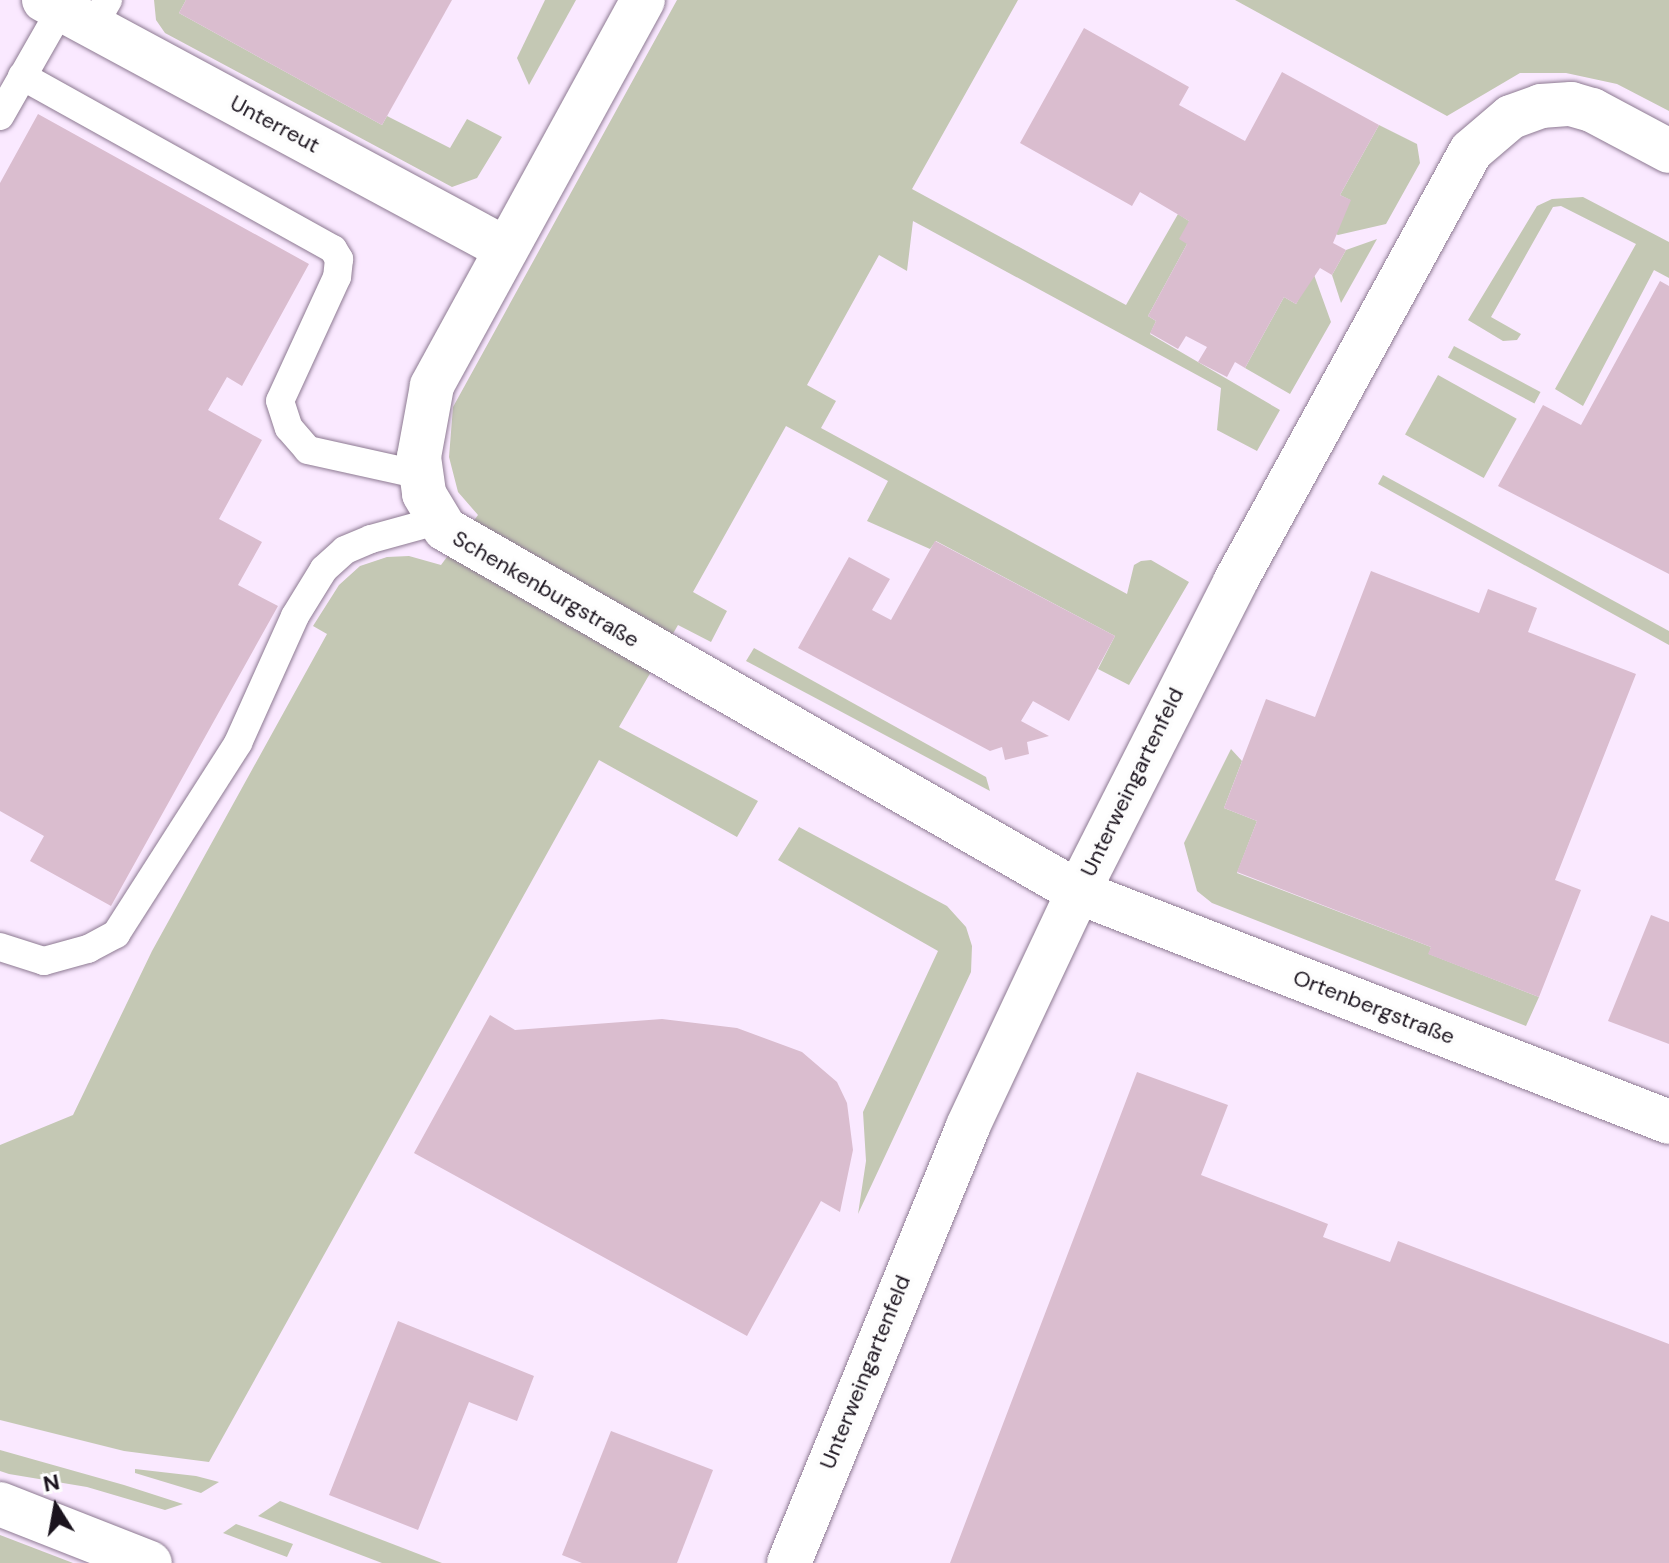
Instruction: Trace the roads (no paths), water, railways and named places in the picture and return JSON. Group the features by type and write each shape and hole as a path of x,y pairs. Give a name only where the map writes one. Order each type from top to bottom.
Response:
{"street":[{"name":"Schenkenburgstraße","path":"643,0 432,386 421,426 421,475 424,494 437,521 472,549 1078,892"},
{"name":"Unterreut","path":"77,9 506,249"},
{"name":"Unterweingartenfeld","path":"789,1563 968,1126 1078,892 1221,608 1471,151 1511,117 1541,106 1592,110 1669,151"},
{"name":"Ortenbergstraße","path":"1078,892 1669,1122"},
{"path":"0,1504 150,1563"}],"lane":[{"path":"0,116 22,76 77,9"},
{"path":"22,76 333,249 339,259 337,277 280,401 289,428 308,450 421,475"},
{"path":"0,947 44,961 88,949 116,934 238,743 295,616 324,569 345,550 371,539 437,521"}]}
